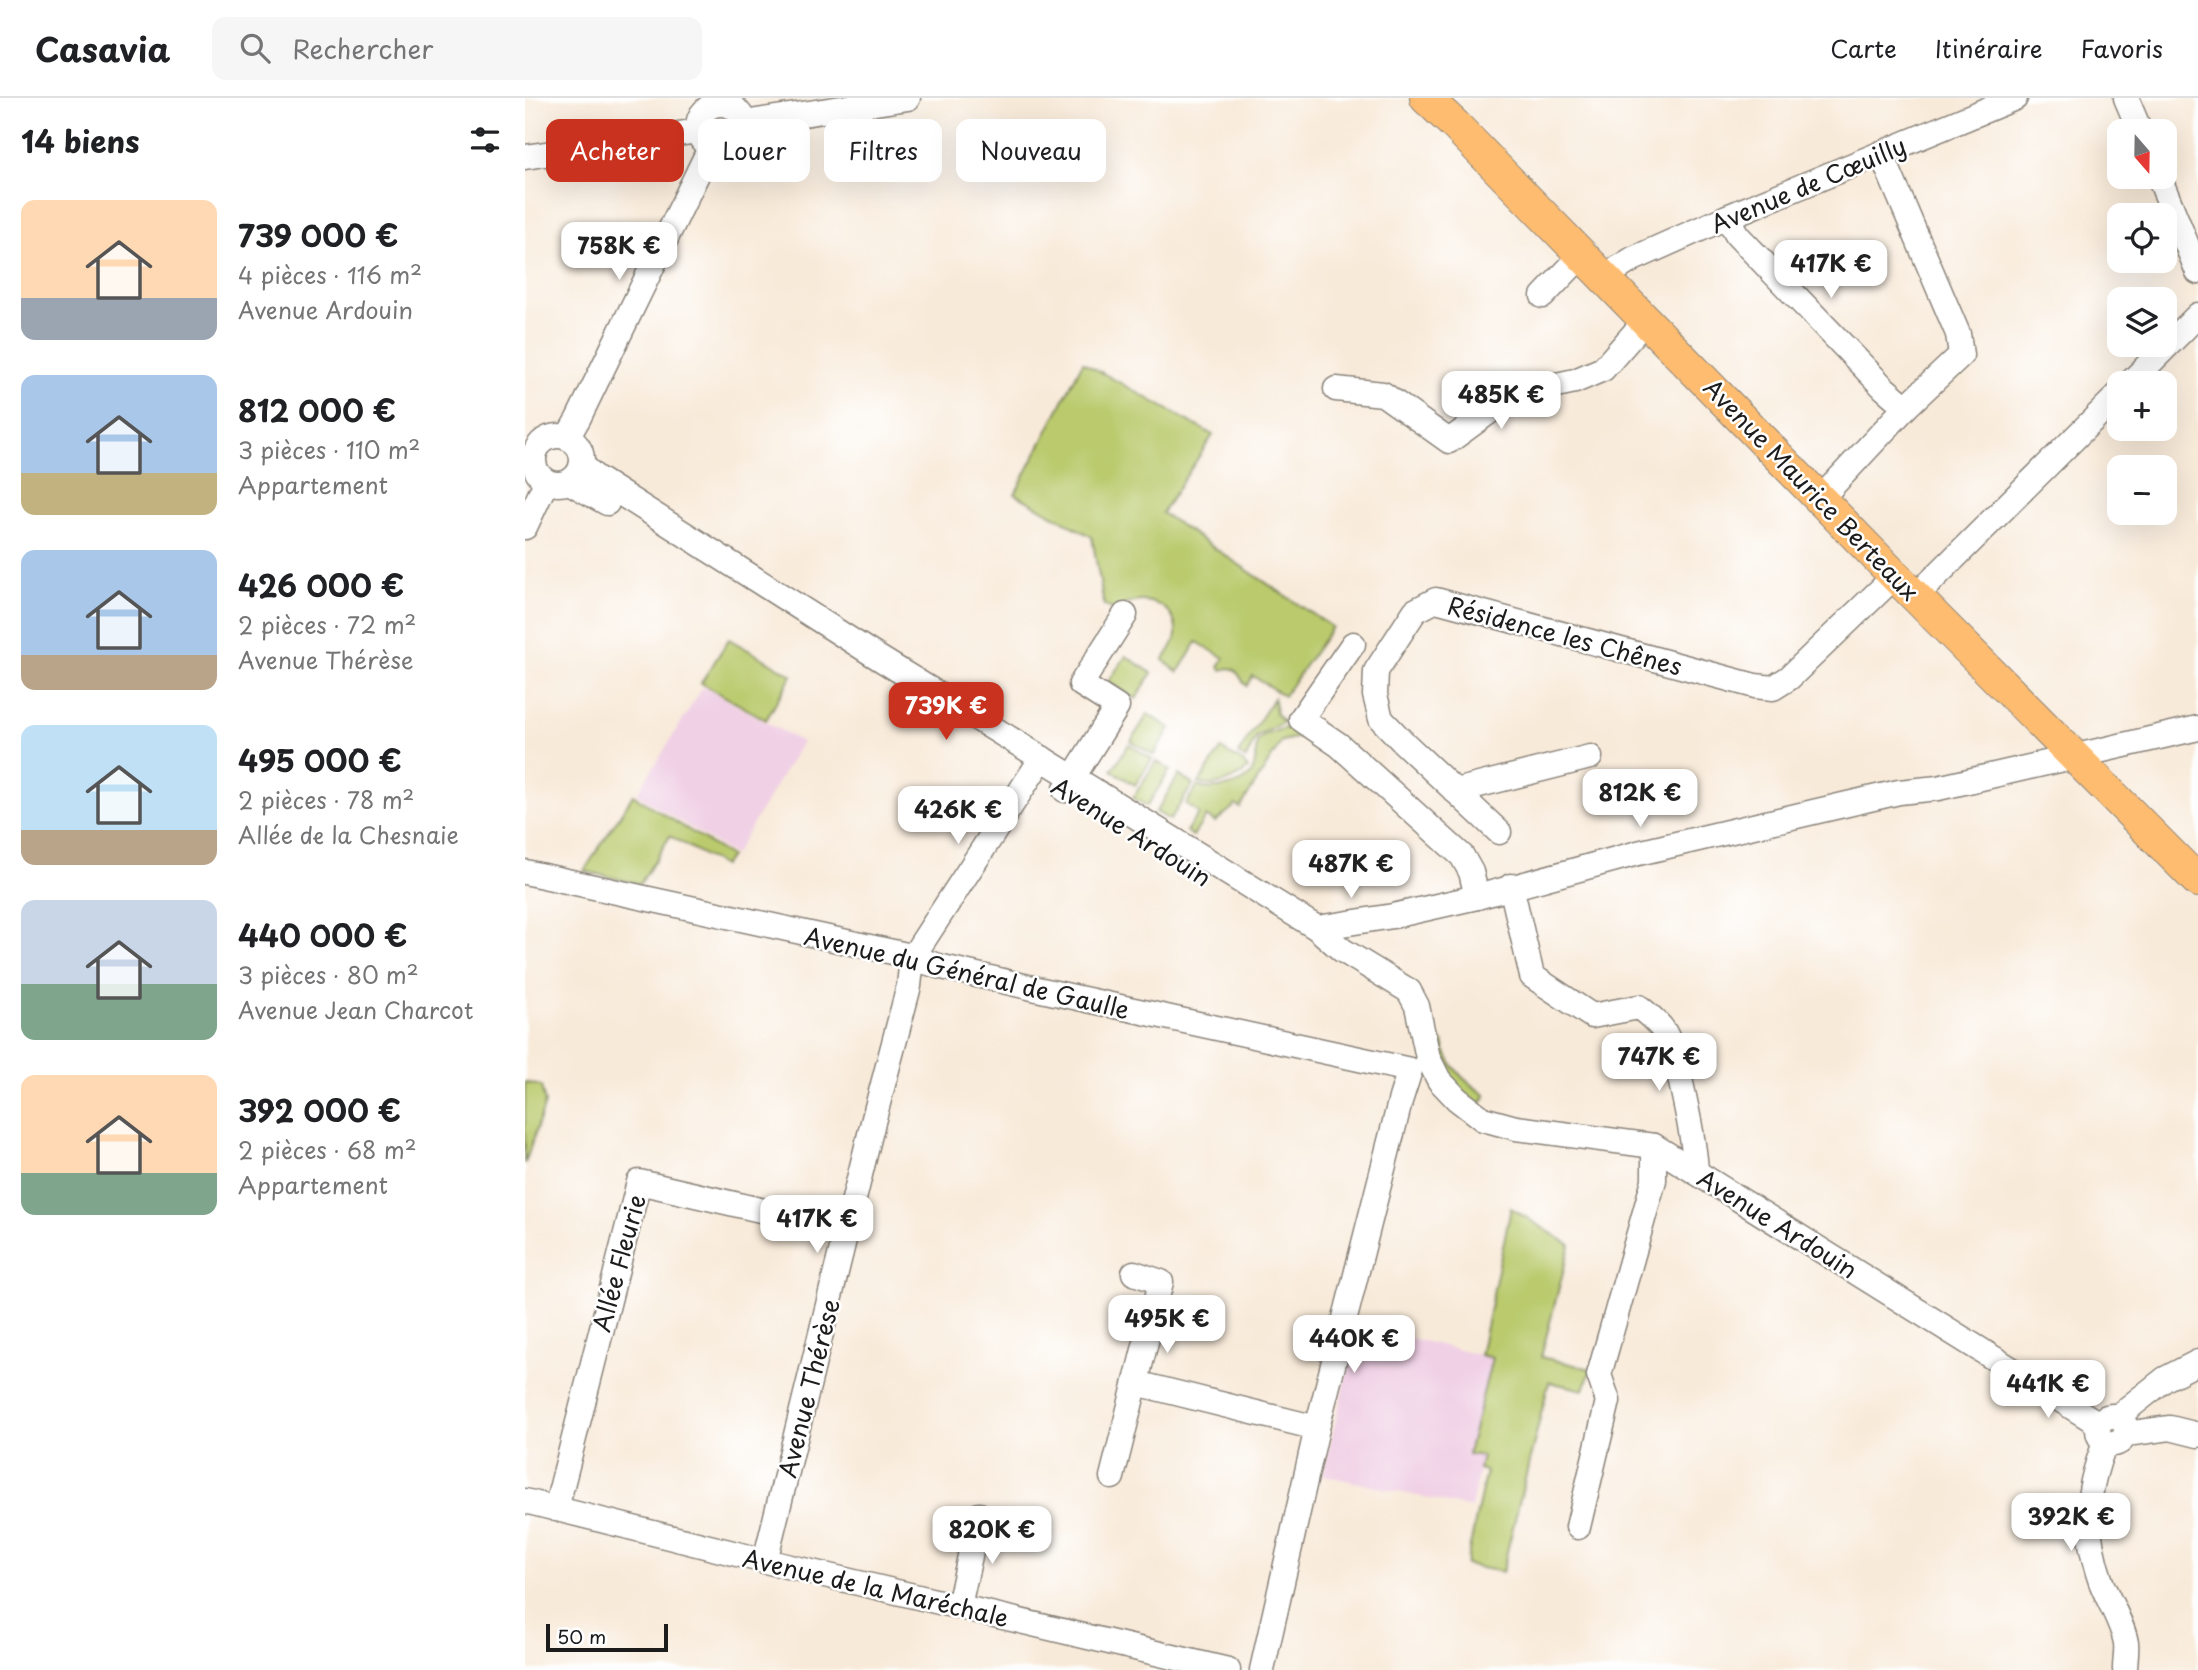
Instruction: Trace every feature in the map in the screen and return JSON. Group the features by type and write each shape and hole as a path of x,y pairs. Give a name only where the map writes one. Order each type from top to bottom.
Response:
{"main road":[{"name":"Avenue Maurice Berteaux","path":"1426,98 2198,881"}],"street":[{"path":"702,119 701,114 719,103 737,109 908,98"},
{"name":"Avenue de Cœuilly","path":"1543,296 1593,266 1633,259 1727,217 2015,98"},
{"path":"2126,98 2135,119"},
{"path":"525,157 698,140"},
{"path":"539,444 579,419 698,152"},
{"path":"1821,498 1899,418 1906,407 1961,355 1958,334 1881,153"},
{"path":"2164,189 2198,272"},
{"path":"1727,217 1737,235 1884,388 1906,407"},
{"path":"2142,371 2198,315"},
{"path":"1336,389 1383,394 1449,441 1504,401 1538,389 1575,381 1603,369 1646,320"},
{"path":"1906,586 2107,405"},
{"path":"525,527 566,476 579,449 539,444"},
{"path":"539,444 537,472 566,476"},
{"name":"Avenue Ardouin","path":"566,476 595,477 1038,764 1317,928 1342,950 1409,991 1417,1006 1428,1058 1439,1080 1457,1099 1483,1119 1516,1128 1654,1146 2112,1429"},
{"name":"Résidence les Chênes","path":"1499,832 1381,719 1375,695 1376,671 1415,611 1436,600 1755,686 1773,688 1906,586"},
{"path":"1069,783 1117,707 1081,684 1125,615"},
{"path":"1353,644 1301,719 1339,746 1462,856 1471,872 1477,897"},
{"path":"1317,928 1393,916 1477,897 1638,853 1899,792 1938,788 2070,752 2198,728"},
{"path":"1455,790 1590,757"},
{"name":"Avenue Thérèse","path":"765,1561 909,986 912,958 1038,764"},
{"name":"Avenue Ardouin","path":"1069,783 1287,929 1310,941 1342,950"},
{"name":"Avenue du Général de Gaulle","path":"525,872 1410,1070"},
{"path":"1511,886 1532,976 1592,1016 1639,1007 1664,1031 1674,1055 1695,1152 1696,1172"},
{"path":"1342,950 1393,916"},
{"path":"1262,1670 1317,1428 1397,1111 1423,1036"},
{"name":"Avenue Ardouin","path":"1410,1070 1439,1080"},
{"path":"1579,1527 1608,1401 1599,1375 1654,1180 1654,1146"},
{"name":"Allée Fleurie","path":"556,1509 639,1182 846,1230"},
{"path":"1112,1477 1161,1282 1134,1273"},
{"path":"2125,1670 2126,1642 2100,1579 2089,1530 2088,1497 2112,1429 2165,1379 2198,1362"},
{"path":"1136,1383 1317,1428"},
{"path":"2112,1429 2170,1428 2198,1435"},
{"name":"Avenue de la Maréchale","path":"525,1501 765,1561 1228,1670"},
{"path":"959,1606 979,1515"}],"shaded area":[{"path":"703,687 802,742 734,855 637,794"},
{"path":"1358,1325 1492,1358 1469,1453 1482,1456 1471,1508 1323,1475"}],"green space":[{"path":"1083,362 1213,435 1162,513 1332,627 1284,696 1253,676 1247,686 1235,670 1222,670 1219,667 1224,658 1197,642 1178,672 1163,660 1176,635 1175,624 1170,615 1155,603 1145,601 1125,605 1116,611 1104,605 1092,537 1015,494"},
{"path":"729,639 792,675 766,720 701,683"},
{"path":"1126,656 1152,673 1136,699 1108,682"},
{"path":"1274,698 1276,714 1284,722 1256,737 1246,759 1238,754"},
{"path":"1148,714 1170,728 1154,755 1131,741"},
{"path":"1295,726 1304,736 1282,741 1240,808 1236,805 1215,822 1206,816 1193,836 1186,831 1199,813 1186,804 1197,786 1226,787 1241,782 1251,774 1254,767 1258,740"},
{"path":"1129,744 1152,759 1135,785 1112,770"},
{"path":"1221,749 1243,762 1248,769 1225,782 1212,785 1199,783"},
{"path":"1156,761 1170,770 1147,806 1133,798"},
{"path":"1179,775 1193,784 1170,820 1156,812"},
{"path":"633,795 730,856 723,866 670,836 640,884 584,871"},
{"path":"1437,1038 1443,1042 1445,1051 1458,1073 1486,1095 1479,1106 1457,1091 1430,1039"},
{"path":"525,1082 541,1086 545,1103 525,1164"},
{"path":"1511,1208 1570,1245 1541,1357 1591,1369 1584,1390 1549,1382 1502,1572 1466,1565 1486,1471 1479,1469 1482,1456 1468,1454 1492,1358 1480,1355"}]}
